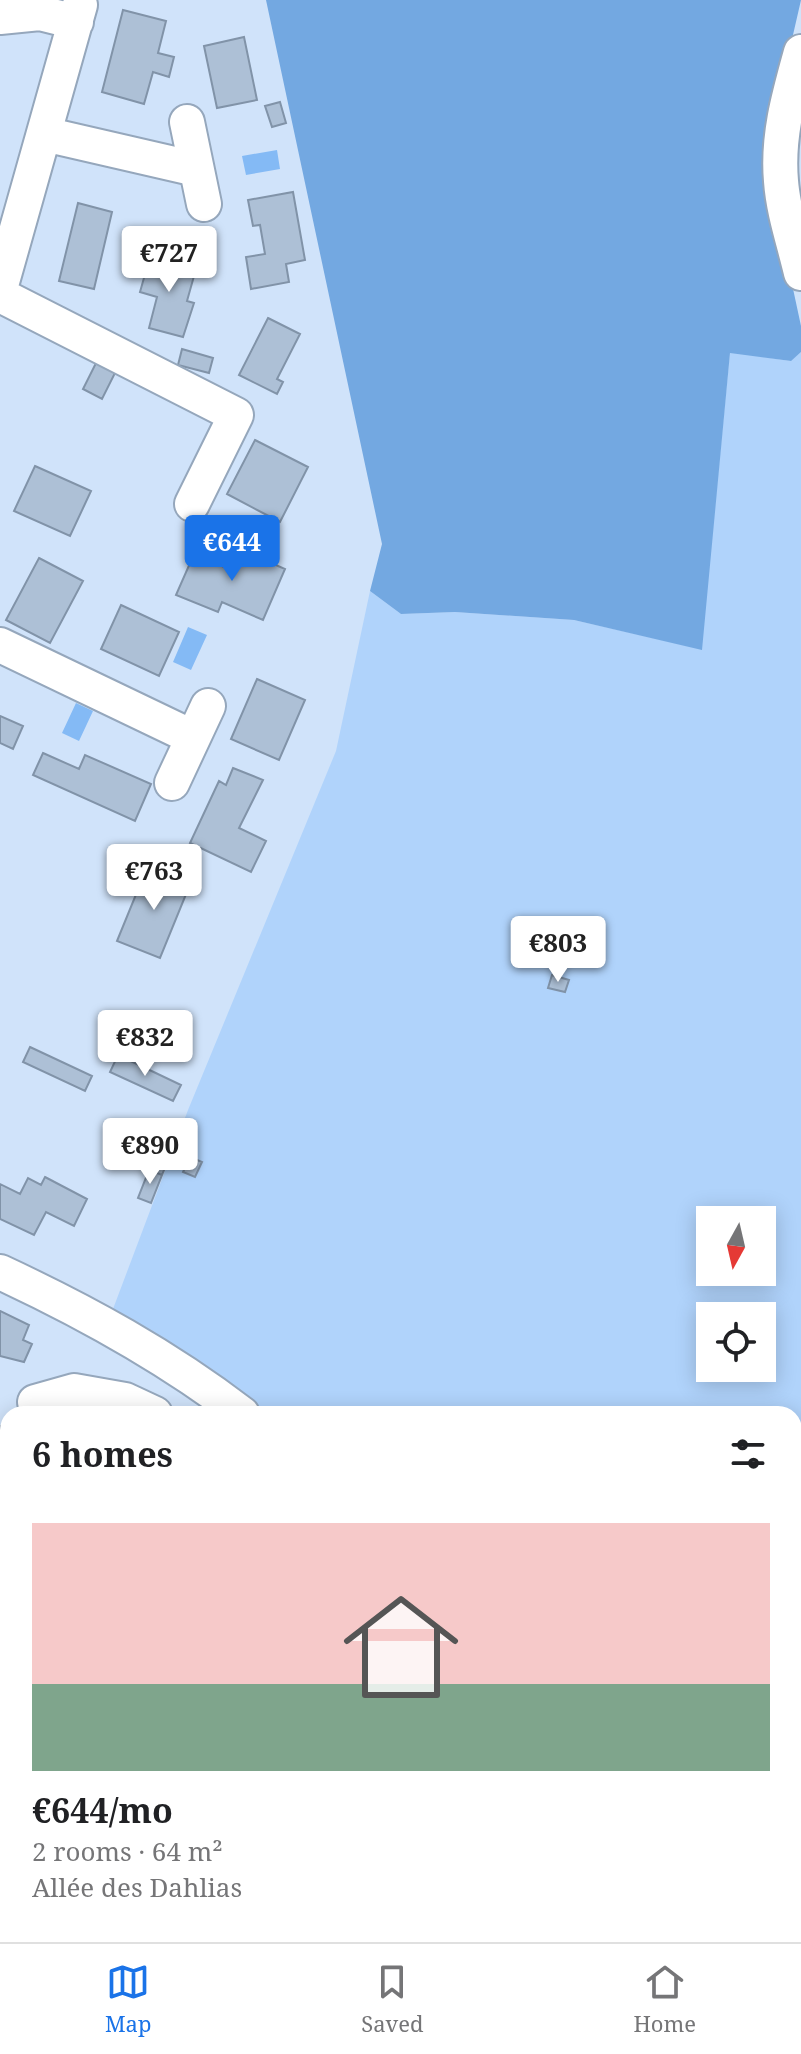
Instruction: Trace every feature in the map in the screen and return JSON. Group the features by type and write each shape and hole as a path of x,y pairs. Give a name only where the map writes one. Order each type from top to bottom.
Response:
{"street":[{"path":"0,17 78,13 0,292 236,415 192,504"},
{"path":"801,52 784,116 780,150 781,184 801,273"},
{"path":"187,122 204,204"},
{"path":"44,134 196,169"},
{"path":"0,645 192,737"},
{"path":"172,783 208,706"},
{"path":"0,1272 101,1320 190,1374 232,1406"},
{"path":"35,1402 74,1391 125,1400 138,1406"}],"shaded area":[{"path":"266,0 801,0 768,144 780,228 801,326 801,352 791,361 730,353 702,650 574,620 455,612 401,614 370,591 382,544"},
{"path":"277,150 280,169 246,175 242,156"},
{"path":"730,352 790,361 801,352 801,1406 257,1406 153,1332 113,1309 188,1110 336,751 370,591 401,614 455,612 574,620 701,649"},
{"path":"188,627 207,635 191,670 173,662"},
{"path":"76,703 93,711 79,741 62,733"}],"building":[{"path":"123,10 166,21 158,53 174,57 169,77 153,72 144,104 102,92"},
{"path":"244,37 257,100 217,108 204,46"},
{"path":"280,102 286,123 272,127 265,106"},
{"path":"293,192 305,260 286,264 289,282 251,289 246,257 265,254 260,225 253,226 248,200"},
{"path":"78,203 112,212 94,289 59,281"},
{"path":"151,253 186,263 183,273 194,276 187,301 194,303 183,337 149,328 157,297 140,292"},
{"path":"268,318 300,334 277,379 283,382 277,394 239,375"},
{"path":"182,349 213,358 209,373 178,365"},
{"path":"102,351 121,361 102,399 83,389"},
{"path":"255,440 308,467 280,522 227,494"},
{"path":"35,466 91,491 70,536 14,511"},
{"path":"233,546 285,569 263,620 222,602 218,612 176,595 194,554 224,567"},
{"path":"39,558 83,581 50,643 6,620"},
{"path":"121,605 179,632 159,676 101,649"},
{"path":"257,679 305,700 279,760 231,739"},
{"path":"0,716 23,726 13,749 0,743"},
{"path":"43,753 79,769 85,755 151,784 135,821 33,775"},
{"path":"233,768 263,780 239,828 266,841 251,872 190,843 219,781 226,785"},
{"path":"148,865 191,882 160,958 117,941"},
{"path":"552,975 569,980 565,992 548,988"},
{"path":"30,1047 92,1076 85,1091 23,1062"},
{"path":"118,1055 181,1085 173,1101 110,1072"},
{"path":"160,1143 173,1148 162,1175 149,1170"},
{"path":"190,1157 202,1162 195,1177 183,1172"},
{"path":"149,1170 162,1175 151,1203 138,1198"},
{"path":"45,1177 87,1199 74,1226 46,1212 34,1235 0,1219 0,1184 20,1194 28,1178 41,1185"},
{"path":"0,1311 29,1325 23,1340 32,1344 24,1362 0,1356"}]}
